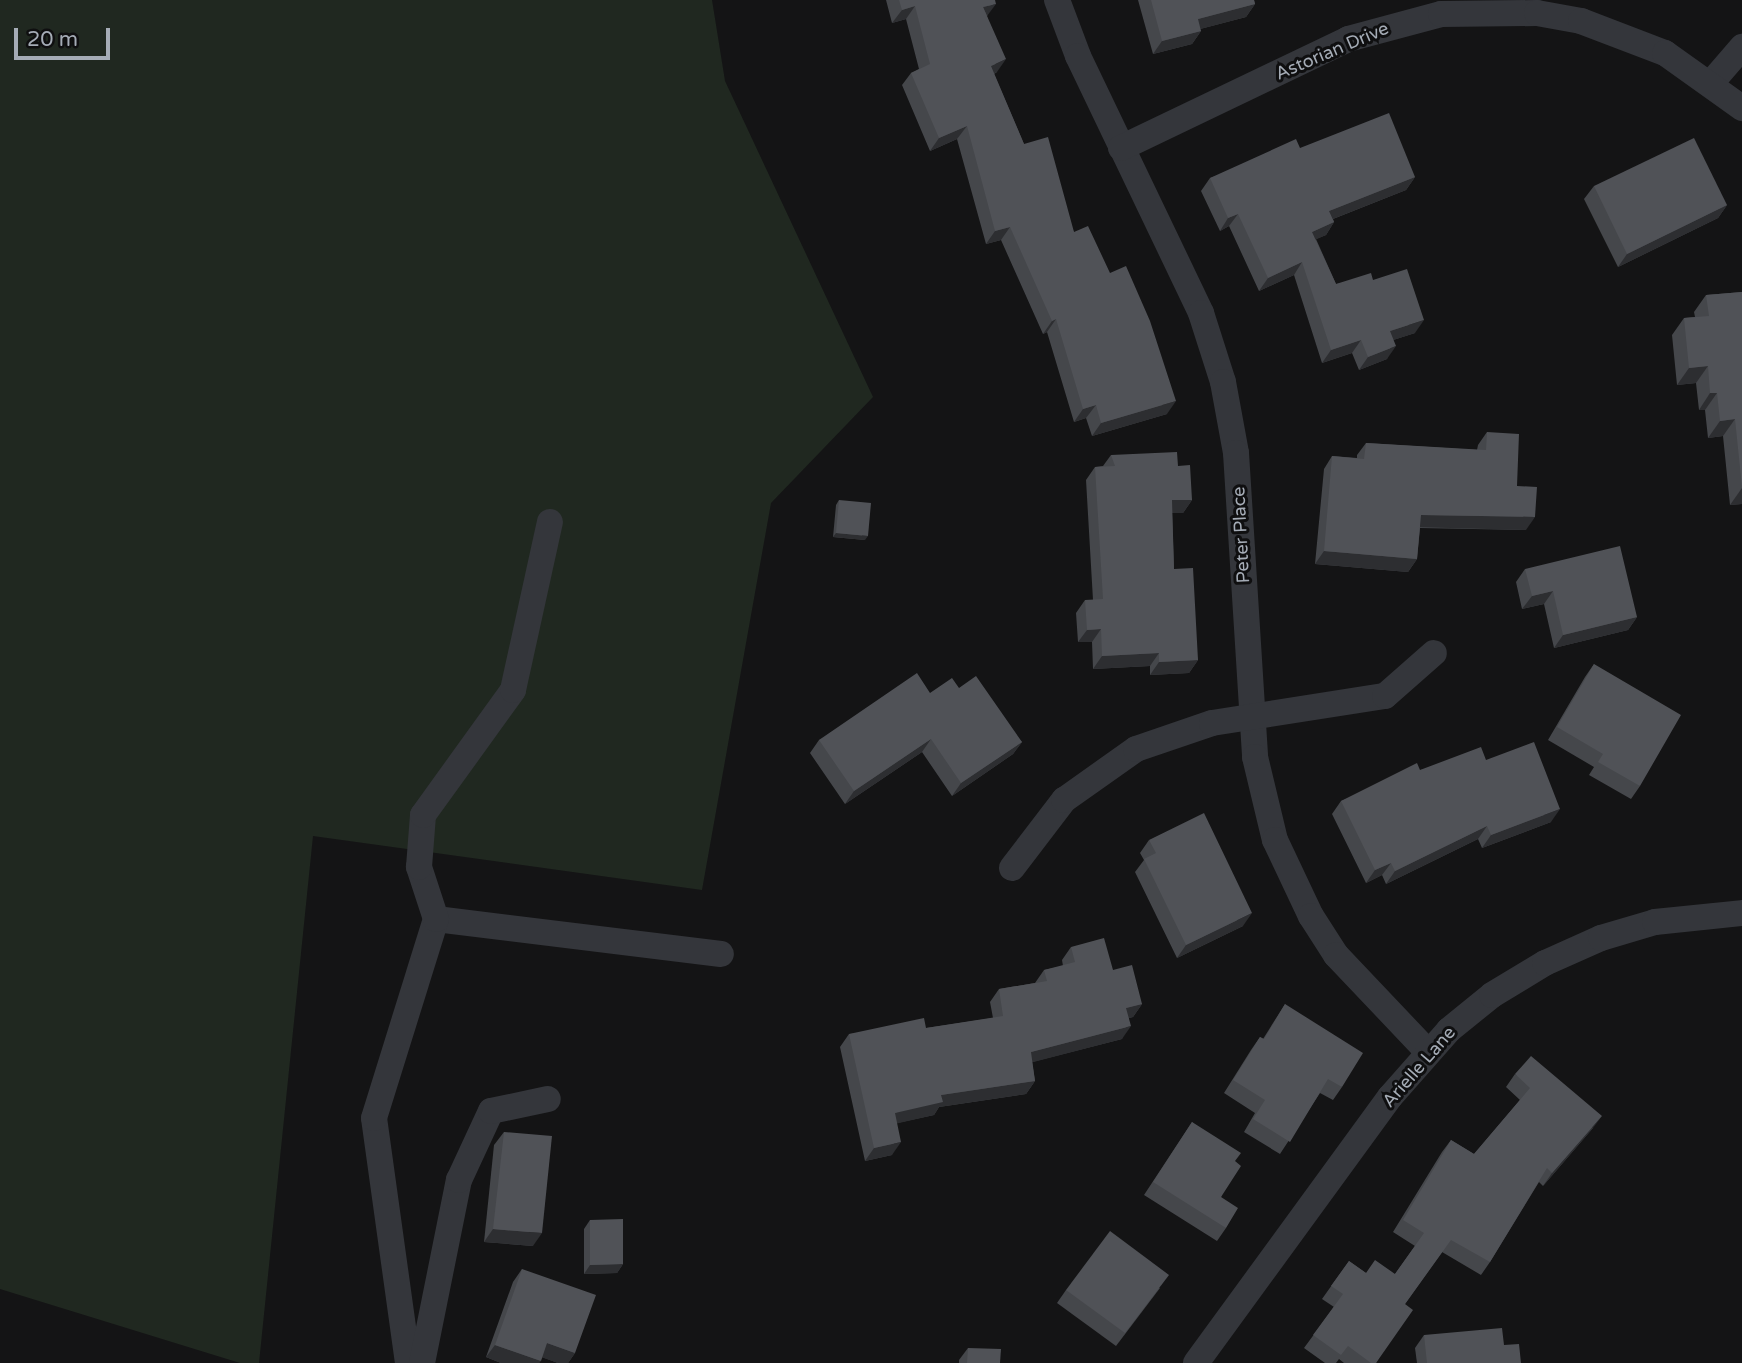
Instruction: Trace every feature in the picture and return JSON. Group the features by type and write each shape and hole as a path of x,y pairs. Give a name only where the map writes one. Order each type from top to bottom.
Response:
{"street":[{"name":"Peter Place","path":"1057,0 1121,148 1201,313 1223,382 1236,453 1255,757 1275,840 1311,916 1360,985 1428,1052"},
{"name":"Astorian Drive","path":"1121,148 1348,39 1441,14 1537,13 1581,21 1642,42 1711,83 1742,108"},
{"path":"1711,83 1742,47"},
{"path":"408,1363 374,1118 436,919 419,867 423,815 513,690 550,522"},
{"path":"1012,868 1046,820 1098,772 1171,734 1252,717 1385,696 1434,653"},
{"name":"Arielle Lane","path":"1199,1362 1428,1052 1492,995 1545,963 1601,938 1655,922 1742,913"},
{"path":"436,919 721,954"},
{"path":"422,1363 459,1180 491,1111 548,1099"}],"shaded area":[{"path":"0,0 712,0 725,81 873,397 771,503 702,890 313,836 259,1363 240,1363 0,1289"}],"building":[{"path":"899,0 995,0 996,4 983,7 1006,59 991,66 1024,144 1048,137 1074,232 1088,226 1110,273 1126,266 1150,321 1176,401 1101,423 1096,405 1083,409 1056,319 1052,321 1010,227 995,231 967,126 939,138 911,73 930,64 915,6 902,10"},
{"path":"1151,0 1254,0 1255,4 1198,19 1201,31 1162,41"},
{"path":"1389,113 1415,177 1329,211 1334,222 1312,232 1336,284 1371,273 1373,280 1407,269 1424,320 1390,331 1396,346 1368,357 1361,340 1331,350 1302,262 1268,278 1238,214 1228,218 1210,178 1296,139 1300,148"},
{"path":"1694,138 1727,205 1627,254 1594,186"},
{"path":"1742,292 1742,487 1735,419 1720,421 1717,393 1710,393 1708,366 1689,368 1684,318 1709,316 1706,295"},
{"path":"1487,432 1519,434 1517,486 1537,487 1535,517 1421,515 1417,559 1324,551 1332,456 1364,459 1366,443 1486,450"},
{"path":"1177,452 1178,466 1190,465 1192,500 1172,500 1174,569 1193,568 1198,660 1159,662 1159,653 1102,656 1101,629 1087,630 1085,600 1103,599 1095,467 1115,466 1111,455"},
{"path":"839,500 871,503 868,536 836,533"},
{"path":"1620,546 1637,617 1563,635 1553,591 1532,596 1525,569"},
{"path":"1594,664 1681,715 1640,786 1598,762 1603,754 1557,727"},
{"path":"917,673 930,693 952,678 959,688 976,676 1022,742 961,783 931,739 854,791 819,740"},
{"path":"1534,742 1560,809 1491,835 1487,826 1395,871 1391,863 1375,870 1341,801 1417,763 1420,770 1481,747 1486,760"},
{"path":"1204,813 1252,913 1186,945 1144,859 1156,853 1149,840"},
{"path":"1104,938 1113,970 1132,965 1142,1004 1126,1008 1131,1026 1031,1052 1035,1081 941,1095 943,1102 895,1113 901,1142 874,1148 849,1034 924,1018 926,1028 1003,1016 999,989 1047,981 1044,970 1075,962 1071,947"},
{"path":"1285,1004 1363,1053 1342,1087 1328,1079 1290,1142 1253,1119 1265,1100 1233,1080 1260,1037 1264,1039"},
{"path":"1531,1056 1602,1116 1552,1173 1547,1168 1490,1262 1451,1240 1405,1304 1413,1310 1376,1363 1371,1363 1348,1346 1341,1355 1313,1335 1343,1294 1331,1286 1349,1261 1366,1273 1375,1260 1395,1274 1424,1233 1403,1220 1451,1140 1474,1154 1530,1088 1515,1074"},
{"path":"1192,1122 1241,1153 1235,1161 1241,1166 1221,1197 1238,1208 1226,1228 1153,1182"},
{"path":"504,1132 552,1136 542,1233 493,1229"},
{"path":"623,1219 623,1264 590,1265 590,1220"},
{"path":"1110,1231 1169,1275 1125,1333 1066,1290"},
{"path":"522,1269 596,1295 575,1353 547,1343 541,1361 495,1345"},
{"path":"1502,1328 1504,1345 1519,1344 1521,1363 1427,1363 1424,1335"},
{"path":"968,1348 1001,1349 1000,1363 967,1363"}]}
